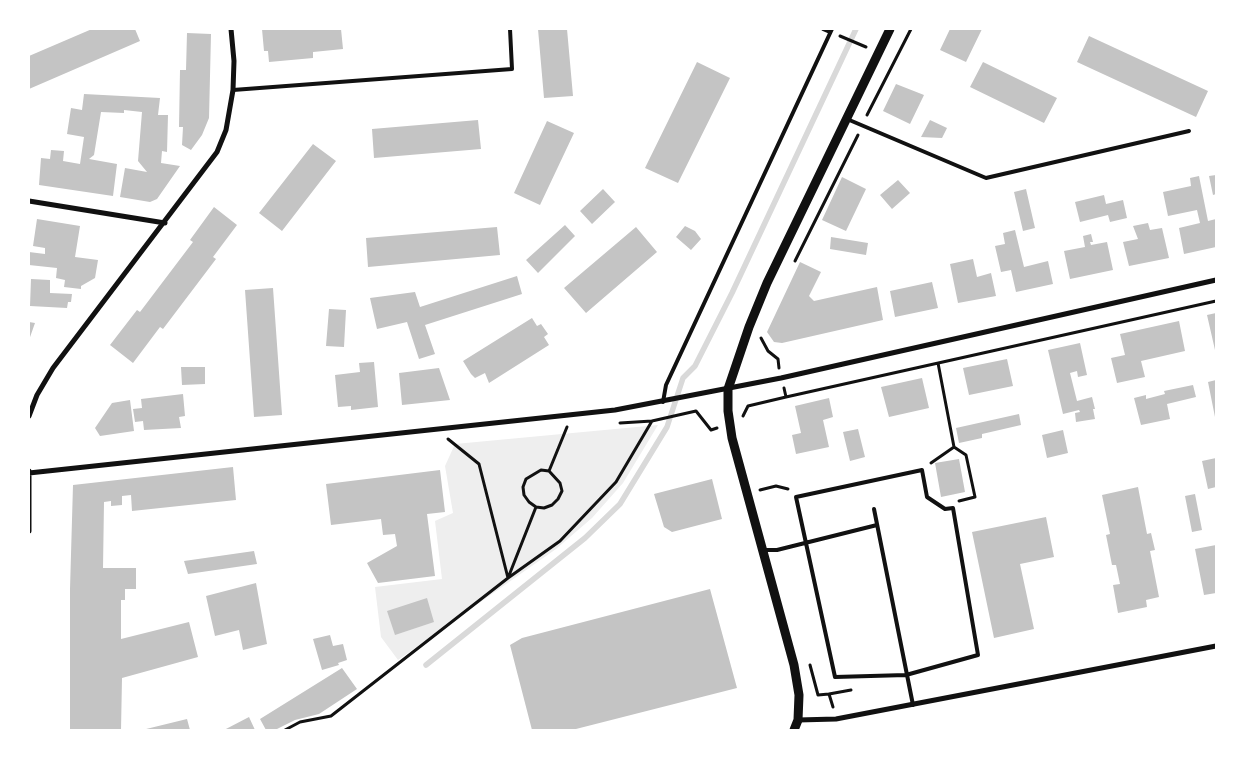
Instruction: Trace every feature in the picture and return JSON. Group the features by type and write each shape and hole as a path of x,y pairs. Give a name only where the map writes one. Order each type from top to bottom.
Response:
{"street":[{"path":"29,416 37,395 54,368 217,152 226,130 233,90 232,29"},
{"path":"794,730 798,720 799,696 794,665 730,424 728,389 749,327 767,283 890,29"},
{"path":"29,201 164,223"},
{"path":"29,531 29,472 318,443 615,410 781,378 1216,280"},
{"path":"798,720 836,719 1216,646"}],"lane":[{"path":"233,90 512,69 510,29"},
{"path":"663,402 666,385 831,30 823,29"},
{"path":"847,119 986,178 1189,132"},
{"path":"922,470 927,497 945,508 952,508 978,655 906,674 835,676 806,543 796,497 922,470"},
{"path":"874,509 913,705"},
{"path":"762,550 777,550 877,524"}],"path":[{"path":"794,264 910,29"},
{"path":"838,35 862,45"},
{"path":"614,424 652,421 696,411 710,430 740,422 748,406 1216,301"},
{"path":"761,336 762,343 778,360 786,397"},
{"path":"938,363 954,447 966,455 976,497 951,502"},
{"path":"285,730 300,722 331,716 508,578 560,541 616,482 652,421"},
{"path":"558,428 576,426"},
{"path":"549,471 567,427"},
{"path":"455,437 446,438 479,464 508,578"},
{"path":"926,464 954,447"},
{"path":"541,470 549,471 555,476 562,491 552,505 536,507 529,502 523,486 526,479 533,474 541,470"},
{"path":"760,490 776,486 792,490"},
{"path":"508,578 536,507"},
{"path":"829,694 859,688"}],"shaded area":[{"path":"658,425 623,483 592,518 556,549 398,660 381,637 375,587 442,579 435,521 453,513 445,466 455,444"}],"building":[{"path":"92,29 135,29 140,41 29,89 29,56"},
{"path":"262,29 341,29 343,49 313,52 313,58 269,62 268,51 264,51"},
{"path":"538,29 567,29 573,96 544,98"},
{"path":"950,29 982,29 966,62 940,50"},
{"path":"187,33 211,34 209,118 202,135 191,150 182,145 183,127 179,127 180,70 186,70"},
{"path":"1089,36 1208,91 1196,117 1077,62"},
{"path":"697,62 730,78 678,183 645,168"},
{"path":"983,62 1057,98 1044,123 970,87"},
{"path":"896,84 924,95 910,124 883,111"},
{"path":"84,94 160,98 158,115 168,115 167,152 162,151 161,163 180,166 157,199 150,202 120,197 125,168 147,172 138,161 142,112 124,110 124,113 101,112 94,155 89,159 117,164 113,196 39,185 41,158 50,159 51,150 64,151 63,161 80,164 84,137 67,134 71,108 82,110"},
{"path":"478,120 481,149 374,158 372,129"},
{"path":"930,120 947,128 942,138 921,137"},
{"path":"547,121 574,133 540,205 514,193"},
{"path":"313,144 336,161 282,231 259,213"},
{"path":"1216,175 1216,194 1213,195 1209,176"},
{"path":"1199,176 1208,221 1216,219 1216,247 1184,254 1179,228 1200,223 1197,210 1168,216 1163,192 1191,186 1190,178"},
{"path":"842,177 866,189 846,231 822,220"},
{"path":"898,180 910,193 892,209 880,195"},
{"path":"603,189 615,202 592,224 580,211"},
{"path":"1026,189 1035,228 1023,231 1014,192"},
{"path":"1104,195 1106,204 1123,200 1127,218 1110,222 1108,215 1080,222 1075,202"},
{"path":"214,207 237,225 213,257 216,259 163,329 160,327 133,363 110,345 137,310 140,312 193,242 190,240"},
{"path":"37,219 80,226 75,257 98,260 95,278 81,286 81,289 64,287 65,280 56,278 57,268 29,265 29,252 45,254 45,248 33,246"},
{"path":"1148,223 1150,230 1162,228 1169,258 1129,266 1123,242 1138,239 1133,226"},
{"path":"565,225 575,236 538,273 526,260"},
{"path":"685,226 695,231 701,239 691,250 676,237"},
{"path":"497,227 500,255 368,267 366,238"},
{"path":"636,227 657,252 586,313 564,288"},
{"path":"1015,230 1024,267 1048,261 1053,284 1016,292 1011,270 1001,272 995,246 1005,244 1003,233"},
{"path":"1091,234 1093,242 1090,242 1091,245 1107,242 1113,270 1070,279 1064,251 1085,247 1083,236"},
{"path":"831,237 868,243 866,255 830,249"},
{"path":"973,259 977,277 991,273 996,296 958,303 950,264"},
{"path":"800,262 821,272 809,296 814,301 877,287 883,320 782,343 774,342 767,332"},
{"path":"517,276 522,294 425,325 435,354 419,359 407,322 377,329 370,298 415,292 420,307"},
{"path":"31,279 50,280 50,293 72,294 71,302 68,302 67,308 30,306"},
{"path":"932,282 938,308 895,317 890,291"},
{"path":"273,288 282,415 254,417 245,290"},
{"path":"329,309 346,310 344,347 326,346"},
{"path":"1216,313 1216,350 1215,350 1207,315"},
{"path":"532,318 537,326 541,324 548,334 544,337 549,345 489,383 485,373 475,378 471,374 463,361"},
{"path":"1179,321 1185,351 1141,361 1145,377 1117,383 1111,358 1125,355 1120,334"},
{"path":"29,322 35,323 29,340"},
{"path":"1080,343 1087,375 1078,377 1077,371 1070,373 1077,401 1092,397 1095,419 1076,422 1075,413 1080,412 1079,410 1063,414 1048,350"},
{"path":"1007,359 1013,386 969,395 963,368"},
{"path":"374,362 378,407 351,410 351,406 338,407 335,375 360,372 359,363"},
{"path":"181,367 205,367 205,384 182,385"},
{"path":"439,368 450,400 402,405 399,373"},
{"path":"922,378 929,408 889,417 881,387"},
{"path":"1216,380 1216,417 1215,417 1208,382"},
{"path":"1193,385 1196,397 1167,404 1170,419 1141,425 1134,398 1146,395 1146,399 1165,394 1164,391"},
{"path":"183,394 185,416 179,417 181,428 144,430 143,421 135,422 133,409 142,408 141,399"},
{"path":"829,398 833,417 823,420 829,447 796,454 792,435 801,433 795,406"},
{"path":"130,400 134,431 100,436 95,428 112,403"},
{"path":"1019,414 1021,425 982,434 982,438 959,443 956,428"},
{"path":"858,429 865,457 850,461 843,432"},
{"path":"1063,430 1068,453 1047,458 1042,435"},
{"path":"1216,458 1216,487 1208,489 1202,461"},
{"path":"959,459 965,492 941,497 935,463"},
{"path":"233,467 236,500 132,511 131,495 122,496 122,505 111,506 111,501 104,502 103,568 136,568 136,589 125,589 125,600 121,600 121,639 189,622 198,657 122,678 121,730 70,730 70,589 73,485"},
{"path":"440,470 445,512 427,514 435,576 378,583 367,563 397,546 395,534 383,535 381,519 331,525 326,484"},
{"path":"712,479 722,519 672,532 664,527 654,494"},
{"path":"1138,487 1147,534 1151,533 1155,550 1150,551 1159,597 1146,600 1147,607 1118,613 1113,585 1120,584 1116,565 1112,565 1106,535 1110,534 1102,495"},
{"path":"1195,494 1202,530 1192,532 1185,496"},
{"path":"1046,517 1054,557 1020,564 1034,629 994,638 972,532"},
{"path":"1216,545 1216,593 1204,595 1195,549"},
{"path":"254,551 257,564 188,574 184,561"},
{"path":"256,583 267,644 243,650 239,630 215,636 206,596"},
{"path":"710,589 737,688 572,730 532,730 510,645 522,638"},
{"path":"427,598 434,622 395,635 387,611"},
{"path":"330,635 333,646 343,644 347,660 338,663 339,665 322,670 313,639"},
{"path":"342,668 357,689 319,714 295,720 275,730 266,730 260,719"},
{"path":"249,717 255,730 224,730"},
{"path":"187,719 190,730 142,730"}],"waterway":[{"path":"426,665 585,538 620,504 667,427 683,378 695,366 732,293 856,29"}]}
